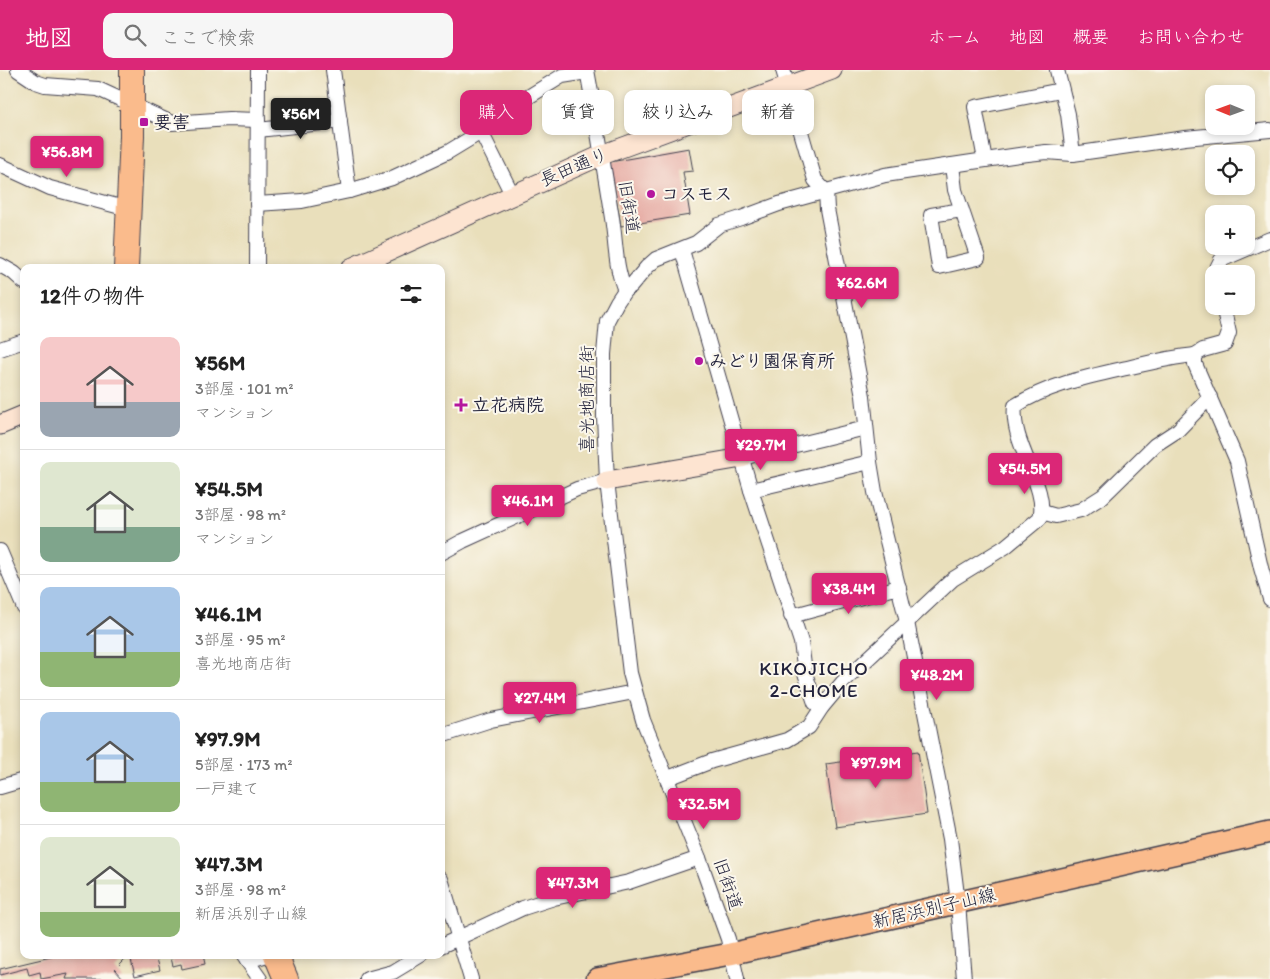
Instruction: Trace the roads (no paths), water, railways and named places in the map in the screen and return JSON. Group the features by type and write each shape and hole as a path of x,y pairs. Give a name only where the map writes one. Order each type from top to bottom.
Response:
{"highway":[{"path":"126,264 132,70"}],"main road":[{"name":"新居浜別子山線","path":"596,979 730,954 1270,832"}],"street":[{"path":"18,70 36,82 45,85 98,89 172,123 229,119 258,125 340,121"},
{"path":"257,264 258,70"},
{"path":"334,70 350,191"},
{"name":"長田通り","path":"360,264 602,154 785,78 832,70"},
{"path":"1057,70 1068,114 1073,154"},
{"path":"532,95 562,76 587,71"},
{"name":"旧街道","path":"587,71 616,241 619,277 625,290"},
{"path":"785,78 815,180 826,192 827,209 863,396 870,462 907,622 950,839 958,903 964,979"},
{"path":"985,160 975,107 1061,90"},
{"name":"喜光地商店街","path":"634,692 607,481 604,354 607,321 625,290 656,259 696,243 719,224 779,204 885,175 1046,152 1073,154 1185,138 1270,130"},
{"path":"257,204 302,200 350,191 392,178 448,152 476,135"},
{"path":"482,135 512,194"},
{"path":"0,165 50,188 128,209"},
{"path":"952,165 955,190 962,210 978,258 939,268 931,215 962,210"},
{"path":"1218,265 1221,260 1270,239"},
{"path":"682,250 734,436 800,642 805,673 815,703 822,707"},
{"path":"0,265 20,278"},
{"path":"668,778 712,760 787,740 809,727 822,707 843,682 953,579 1005,547 1040,518 1042,512 1041,497 1021,445 1014,414 1015,406 1032,395 1054,387 1180,356 1195,355 1203,350 1226,344 1230,333 1225,315"},
{"path":"0,349 20,342"},
{"path":"1195,355 1196,364 1237,461 1261,568 1270,599"},
{"path":"1042,512 1056,516 1082,510 1102,496 1155,445 1178,430 1210,397"},
{"path":"0,425 20,417"},
{"path":"445,551 577,489 607,481 742,458 866,428"},
{"path":"751,490 870,462"},
{"path":"0,551 20,598"},
{"path":"791,616 898,587"},
{"path":"445,735 491,720 634,692"},
{"name":"旧街道","path":"634,692 643,720 699,858 728,939 736,979"},
{"path":"0,787 20,781"},
{"path":"445,944 523,908 554,898 630,882 699,858"},
{"path":"445,891 471,979"},
{"path":"246,959 260,979"},
{"path":"248,959 278,968"},
{"path":"367,979 393,972 414,959"}],"place":[{"name":"要害","path":"144,122"},
{"name":"コスモス","path":"651,194"},
{"name":"みどり園保育所","path":"699,361"},
{"name":"立花病院","path":"461,405"}],"district":[{"name":"KIKOJICHO 2-CHOME","path":"814,679"}]}
